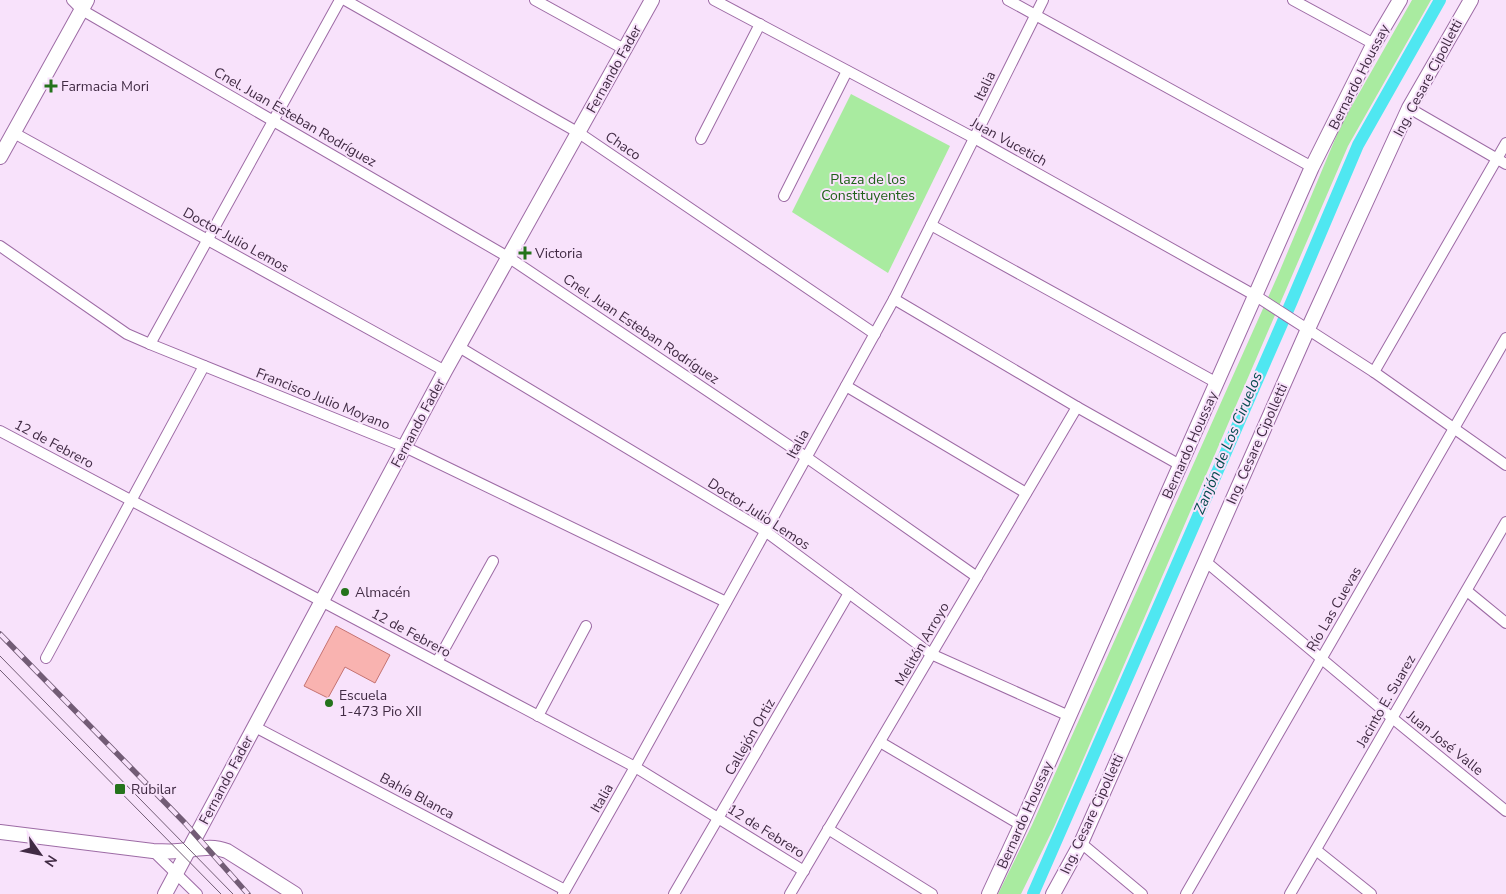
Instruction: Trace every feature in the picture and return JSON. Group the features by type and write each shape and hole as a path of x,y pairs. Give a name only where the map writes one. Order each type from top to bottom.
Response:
{"street":[{"path":"150,344 340,0"},
{"name":"Chaco","path":"345,0 579,133 875,334"},
{"path":"535,0 624,49"},
{"name":"Fernando Fader","path":"165,894 508,257 652,0"},
{"name":"Juan Vucetich","path":"714,0 974,138 1256,296 1374,372 1506,465"},
{"path":"1008,0 1312,167"},
{"name":"Italia","path":"564,892 636,767 894,299 1043,0"},
{"path":"1293,0 1374,44"},
{"name":"Bernardo Houssay","path":"989,894 1312,167 1374,44 1400,0"},
{"name":"Ing. Cesare Cipolletti","path":"1054,894 1081,843 1308,329 1409,108 1471,0"},
{"path":"0,158 81,3"},
{"name":"Cnel. Juan Esteban Rodríguez","path":"81,3 274,120 508,257 806,457 977,577"},
{"path":"701,138 760,24"},
{"path":"784,196 847,70"},
{"path":"1409,108 1501,161"},
{"name":"Doctor Julio Lemos","path":"14,133 446,371"},
{"path":"1374,372 1501,161 1506,143"},
{"path":"931,225 1217,383"},
{"name":"Francisco Julio Moyano","path":"0,246 128,334 405,447 726,602"},
{"path":"894,299 1077,407 1180,465"},
{"name":"Río Las Cuevas","path":"1186,894 1506,338"},
{"name":"Doctor Julio Lemos","path":"459,347 765,531 931,654 1069,716"},
{"path":"46,658 204,366"},
{"path":"846,386 1026,493"},
{"name":"Melitón Arroyo","path":"790,894 1077,407"},
{"name":"12 de Febrero","path":"0,431 636,767 804,871"},
{"name":"Jacinto E. Suarez","path":"1290,894 1506,522"},
{"path":"437,662 493,561"},
{"name":"Juan José Valle","path":"1206,561 1506,811"},
{"path":"1467,591 1506,623"},
{"name":"Callejón Ortiz","path":"674,894 849,594"},
{"path":"538,716 586,626"},
{"name":"Bahía Blanca","path":"255,727 564,892"},
{"path":"880,742 1021,825"},
{"path":"828,829 932,894"},
{"path":"0,832 153,851 179,851 210,847 227,851 295,894"},
{"path":"1081,843 1142,894"},
{"path":"1316,850 1370,894"},
{"path":"153,851 197,894"}],"green space":[{"path":"1412,0 1431,0 1348,146 1054,827 1021,894 998,894 1032,825 1278,275 1341,125"},
{"name":"Plaza de los Constituyentes","path":"851,94 950,146 888,273 792,212"}],"building":[{"path":"336,626 390,655 375,683 345,667 328,698 304,686"}],"waterway":[{"name":"Zanjón de Los Ciruelos","path":"1033,894 1358,145 1440,0"}],"tram line":[{"path":"0,656 233,894"},
{"path":"0,670 221,894"}],"railway":[{"path":"0,634 185,823 248,894"}],"place":[{"name":"Farmacia Mori","path":"51,86"},
{"name":"Victoria","path":"525,253"},
{"name":"Almacén","path":"345,592"},
{"name":"Escuela 1-473 Pio XII","path":"329,703"},
{"name":"Rubilar","path":"120,789"}]}
